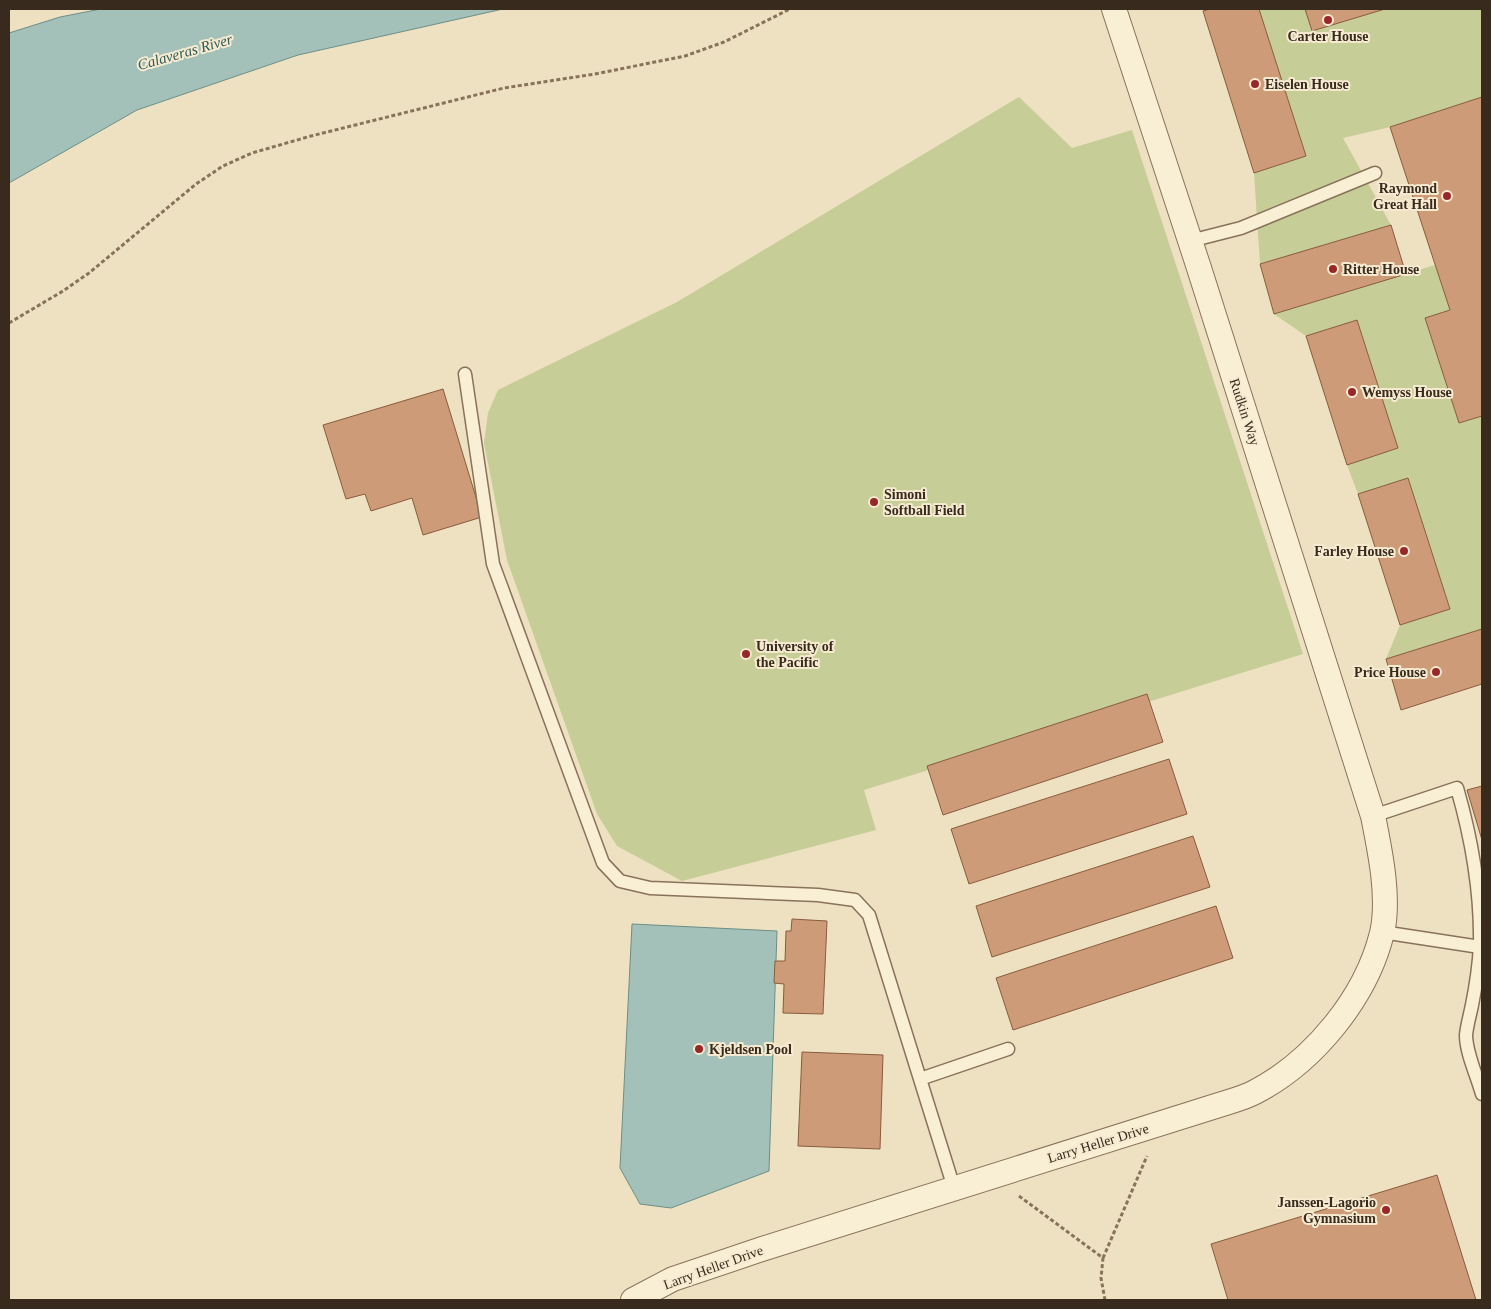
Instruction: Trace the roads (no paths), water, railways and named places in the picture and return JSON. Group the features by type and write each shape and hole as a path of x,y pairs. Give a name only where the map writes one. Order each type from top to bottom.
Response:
{"street":[{"name":"Rudkin Way","path":"1114,9 1373,816"},
{"name":"Larry Heller Drive","path":"633,1300 673,1279 991,1176 1219,1106 1254,1092 1291,1068 1313,1050 1334,1026 1357,992 1371,963 1382,932 1385,896 1382,864 1373,816"}],"lane":[{"path":"1190,242 1241,228 1375,173"},
{"path":"465,374 493,564 603,863 620,881 650,888 818,895 855,900 869,915 954,1188"},
{"path":"1373,816 1457,788 1468,827 1476,869 1480,906 1480,947 1476,984 1466,1035 1482,1094"},
{"path":"1382,932 1480,947"},
{"path":"920,1079 1008,1049"}],"water":[{"name":"Calaveras River","path":"101,9 503,9 298,55 137,110 9,183 9,33 60,17"},
{"name":"Kjeldsen Pool","path":"632,924 777,931 769,1171 671,1208 640,1204 620,1168"}],"place":[{"name":"Carter House","path":"1328,20"},
{"name":"Eiselen House","path":"1255,84"},
{"name":"Raymond Great Hall","path":"1447,196"},
{"name":"Ritter House","path":"1333,269"},
{"name":"Wemyss House","path":"1352,392"},
{"name":"Simoni Softball Field","path":"874,502"},
{"name":"Farley House","path":"1404,551"},
{"name":"University of the Pacific","path":"746,654"},
{"name":"Price House","path":"1436,672"},
{"name":"Kjeldsen Pool","path":"699,1049"},
{"name":"Janssen-Lagorio Gymnasium","path":"1386,1210"}]}
